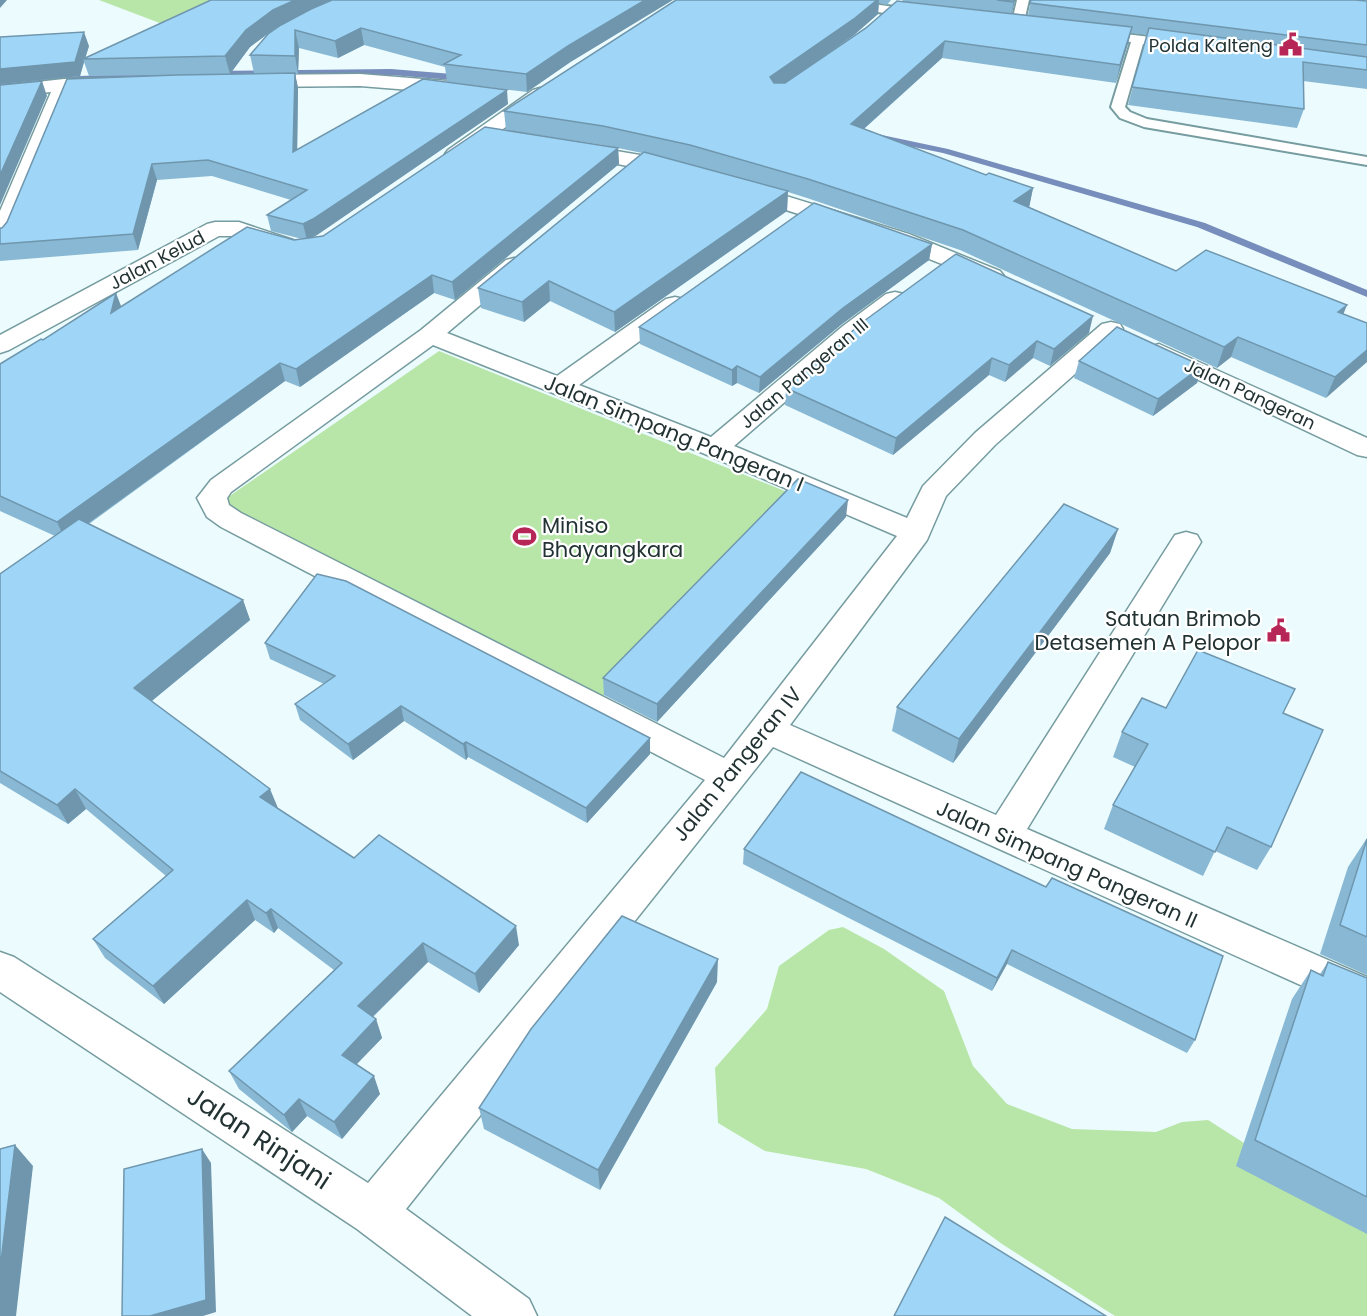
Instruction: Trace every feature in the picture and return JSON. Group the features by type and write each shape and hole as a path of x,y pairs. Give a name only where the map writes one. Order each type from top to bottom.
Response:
{"street":[{"path":"241,74 475,90"},
{"path":"0,92 63,85 133,84"},
{"path":"0,237 63,85"},
{"path":"435,168 484,135 535,93"},
{"path":"484,135 518,140"},
{"path":"551,146 640,161 708,178 798,216 951,257 1015,286"},
{"path":"622,176 640,161"},
{"name":"Jalan Kelud","path":"0,345 215,230 239,230 296,249 308,249"},
{"path":"530,252 430,335 221,486 212,498 217,510 242,526 728,776"},
{"name":"Jalan Pangeran III","path":"715,448 852,331 951,257"},
{"path":"560,386 694,291"},
{"name":"Jalan Pangeran","path":"1119,333 1367,449"},
{"name":"Jalan Pangeran IV","path":"373,1213 767,730 916,533 933,492 985,439 1119,333"},
{"name":"Jalan Simpang Pangeran I","path":"430,335 715,448 916,533"},
{"path":"1002,836 1186,542"},
{"name":"Jalan Simpang Pangeran II","path":"767,730 1367,996"},
{"name":"Jalan Rinjani","path":"0,970 373,1213 512,1316"}],"lane":[{"path":"820,0 887,15 926,15"},
{"path":"887,15 899,0"},
{"path":"1017,26 1023,0"},
{"path":"1083,33 1184,45"},
{"path":"1138,39 1118,107 1125,116 1144,123 1367,161"}],"green space":[{"path":"99,0 276,0 186,33"},
{"name":"Miniso Bhayangkara","path":"439,351 797,496 603,696 221,502"},
{"path":"843,927 884,949 944,991 973,1066 1007,1104 1072,1129 1156,1132 1182,1122 1208,1120 1291,1173 1367,1215 1367,1316 1115,1316 1002,1244 939,1198 866,1169 765,1151 718,1123 715,1068 767,1009 779,966 829,930"}],"building":[{"path":"211,0 295,0 273,10 246,30 225,56 83,59"},
{"path":"332,0 645,0 526,74 444,64 461,55 361,28 335,41 295,30 295,56 250,55 268,34 281,25"},
{"path":"676,0 877,0 770,77 774,83 785,83 866,28 897,1 1132,27 1120,65 945,41 851,124 986,175 989,173 1033,188 1014,201 1176,271 1206,250 1347,305 1338,312 1367,323 1367,350 1335,377 1238,337 1224,347 963,230 808,179 690,145 603,126 504,111"},
{"path":"1031,0 1367,1 1367,45 1030,3"},
{"path":"1149,28 1367,57 1367,70 1303,62 1304,109 1132,87"},
{"path":"84,32 75,62 0,69 0,37"},
{"path":"295,73 293,152 423,79 507,90 303,224 267,215 307,190 208,160 152,164 133,234 0,244 0,228 7,222 67,79"},
{"path":"42,81 0,175 0,85"},
{"path":"485,127 618,148 452,282 432,275 296,369 280,363 57,522 0,496 0,364 41,339 43,340 116,293 111,313 247,227 294,240 323,236"},
{"path":"644,152 788,191 614,312 549,281 522,302 478,288"},
{"path":"814,203 932,244 843,308 760,377 737,366 732,370 639,327"},
{"path":"956,254 1093,316 1054,349 1037,341 1009,365 992,358 896,438 786,388 864,321"},
{"path":"1117,327 1202,366 1158,399 1079,361"},
{"path":"798,479 848,500 657,704 603,678"},
{"path":"1064,504 1118,529 959,739 897,707"},
{"path":"79,519 243,600 134,688 270,789 260,797 354,858 379,835 516,926 475,974 423,943 358,1006 376,1019 342,1055 374,1076 334,1122 299,1099 284,1115 229,1071 342,963 271,909 266,913 247,900 153,986 93,939 173,870 75,789 57,805 0,771 0,574"},
{"path":"317,574 346,581 650,738 586,808 466,742 463,744 401,706 348,744 295,704 335,676 265,643"},
{"path":"1198,650 1295,689 1283,713 1323,730 1271,847 1227,827 1215,852 1113,805 1148,744 1122,732 1142,698 1166,708"},
{"path":"801,772 1046,887 1052,878 1223,956 1195,1040 1012,950 997,978 744,849"},
{"path":"1367,839 1367,937 1340,925"},
{"path":"622,916 718,959 598,1170 479,1108 531,1029"},
{"path":"1328,962 1367,978 1367,1197 1255,1140 1311,970 1323,976"},
{"path":"15,1145 0,1270 0,1149"},
{"path":"202,1149 206,1300 150,1316 122,1316 124,1169"},
{"path":"945,1217 1106,1316 894,1316"}],"waterway":[{"path":"210,74 391,72 465,78"},
{"path":"0,82 183,74"},
{"path":"877,137 945,151 1201,225 1367,294"}],"place":[{"name":"Polda Kalteng","path":"1291,45"},
{"name":"Miniso Bhayangkara","path":"524,537"},
{"name":"Satuan Brimob Detasemen A Pelopor","path":"1279,630"}]}
